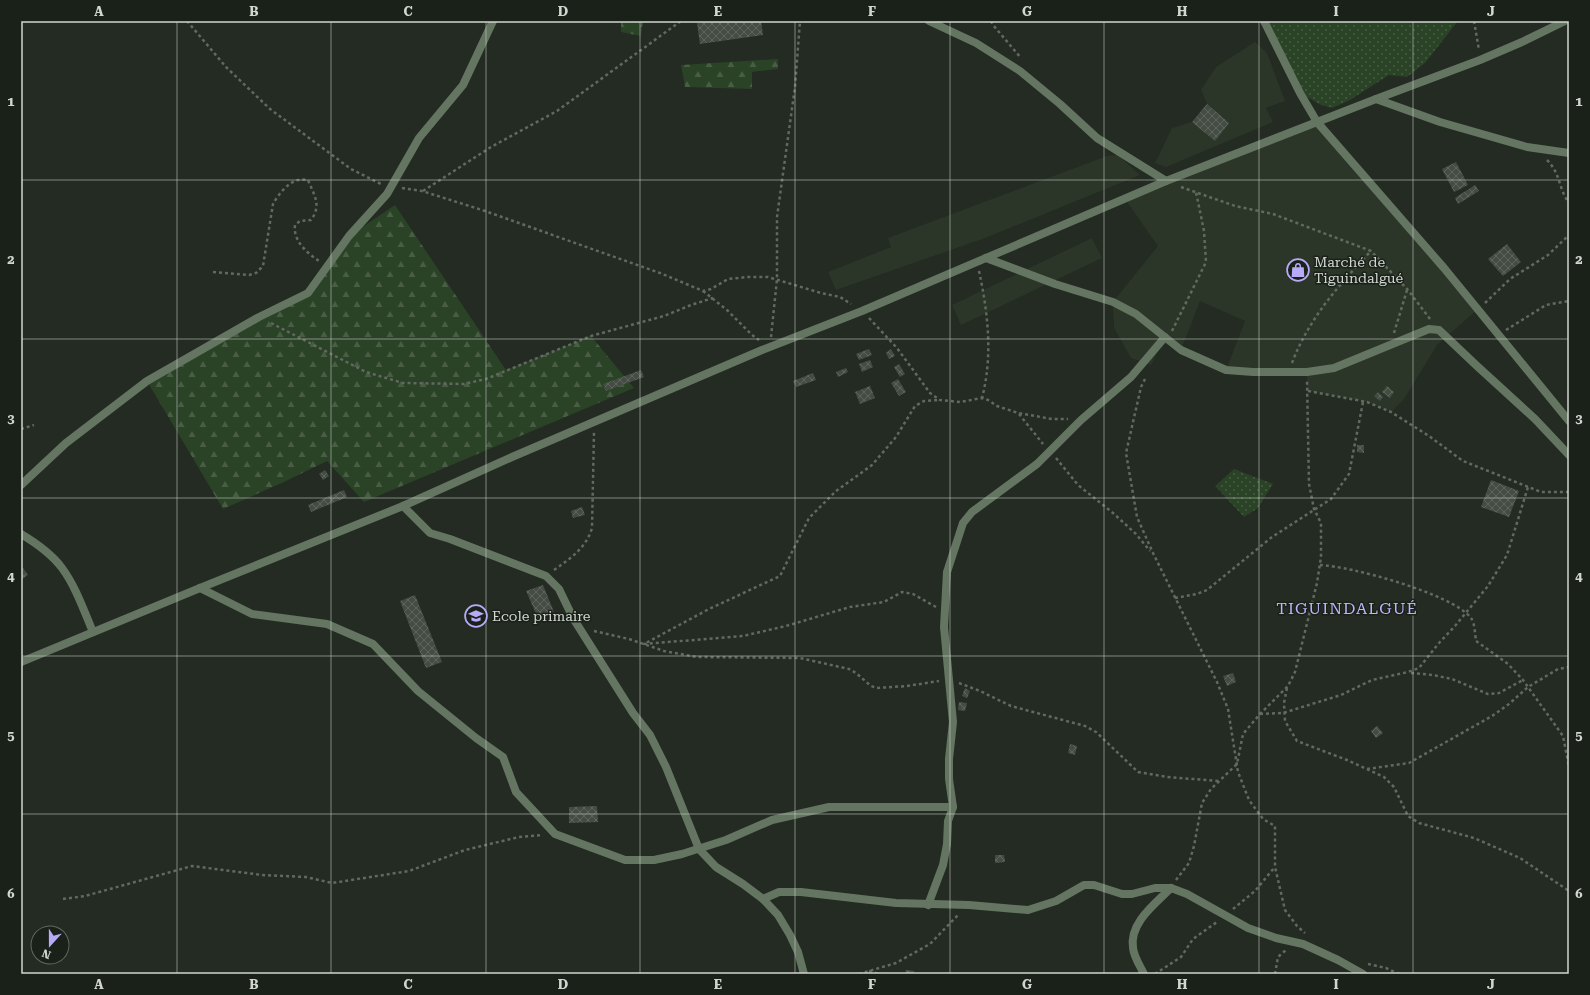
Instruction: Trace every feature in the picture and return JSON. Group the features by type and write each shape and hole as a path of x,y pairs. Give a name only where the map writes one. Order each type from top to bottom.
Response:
{"street":[{"path":"21,485 66,443 147,381 259,317 308,293 329,266 349,236 387,194 419,138 463,85 493,21"},
{"path":"930,21 976,43 1020,71 1097,138 1166,181"},
{"path":"1264,21 1300,93 1317,122 1478,309 1569,421"},
{"path":"21,662 403,506 770,347 977,262 1166,181 1376,98 1480,60 1565,21"},
{"path":"1376,98 1440,122 1535,148 1569,153"},
{"path":"986,258 1055,284 1113,302 1136,314 1181,350 1226,370 1307,372 1334,368 1429,329 1439,330 1535,419 1569,455"},
{"path":"928,904 942,865 947,844 948,821 953,807 949,779 949,759 954,722 948,680 944,627 947,572 963,523 972,512 1037,464 1082,420 1131,377 1165,337"},
{"path":"403,506 430,533 450,539 546,576 559,589 580,627 633,713 650,735 666,767 699,849 716,867 763,899 778,915 798,952 804,974"},
{"path":"21,534 48,553 62,568 70,581 93,632"},
{"path":"200,588 252,614 328,624 373,644 418,691 476,738 503,756 516,792 556,834 625,860 654,860 699,849 726,840 772,820 829,807 953,807"},
{"path":"763,899 779,892 801,892 896,903 969,905 1028,910 1056,901 1080,886 1094,885 1122,894 1132,894 1155,888 1171,888 1187,894 1248,928 1276,938 1314,948 1363,974"},
{"path":"1144,974 1133,950 1133,940 1140,920 1171,888"}],"path":[{"path":"187,21 226,67 270,109 351,169 390,187 422,191 482,210 660,273 703,291 727,310 752,335 770,347 777,279 777,217 795,87 800,21"},
{"path":"422,191 491,147 557,111 681,21"},
{"path":"1474,21 1480,60"},
{"path":"1535,148 1555,168 1565,197 1569,203"},
{"path":"213,272 250,275 256,273 263,266 274,204 277,197 290,184 298,180 308,180 317,202 315,214 311,220 300,221 295,225 294,233 299,243 318,260 329,266"},
{"path":"1166,181 1235,206 1273,214 1371,251 1408,290 1439,330"},
{"path":"1165,337 1174,329 1206,262 1204,231 1196,192"},
{"path":"1478,309 1510,280 1548,255 1569,235"},
{"path":"1289,372 1300,342 1320,310 1345,278 1371,251"},
{"path":"977,262 985,302 989,340 987,378 982,398"},
{"path":"703,291 711,289 728,279 768,277 840,298 862,310 897,348 930,393 940,400"},
{"path":"1390,346 1408,290"},
{"path":"259,317 366,372 403,383 464,384 486,379 591,336 664,316 713,298"},
{"path":"1499,334 1546,305 1569,301"},
{"path":"1148,372 1141,386 1126,453 1138,517 1153,553 1217,682 1228,709 1238,772 1249,800 1263,819 1275,826 1274,867 1286,910 1298,926 1310,938"},
{"path":"1307,372 1309,484 1314,509 1321,523 1320,565 1295,672 1288,686 1284,703 1285,721 1297,741 1384,777 1394,786 1408,816 1419,823 1474,838 1520,858 1569,891"},
{"path":"1308,391 1363,402 1391,412 1429,436 1463,461 1542,492 1569,492"},
{"path":"644,644 709,609 780,576 809,518 836,491 872,465 896,437 915,406 924,401 940,400 960,402 982,398 997,406 1018,413 1052,418 1082,420"},
{"path":"1175,598 1197,594 1207,590 1272,537 1331,499 1349,474 1363,402"},
{"path":"1018,413 1078,485 1130,529 1153,553"},
{"path":"546,576 572,557 584,546 589,538 593,518 592,468 594,422"},
{"path":"21,429 34,425"},
{"path":"1260,714 1283,713 1342,695 1372,680 1419,668 1438,643 1488,586 1507,556 1528,487"},
{"path":"1320,565 1329,565 1369,574 1431,594 1454,604 1471,618 1476,641 1508,664 1523,680 1563,736 1569,767"},
{"path":"644,644 743,636 786,626 850,607 884,602 902,592 913,594 945,611"},
{"path":"580,627 629,639 664,652 697,657 800,658 849,669 871,686 877,688 907,686 948,680 980,691 1011,706 1085,726 1096,732 1138,772 1167,777 1219,781"},
{"path":"1367,769 1409,763 1492,716 1509,704 1528,687 1558,669 1569,667"},
{"path":"1408,672 1452,679 1488,694 1499,693 1523,680"},
{"path":"1171,888 1189,862 1194,846 1202,803 1219,781 1237,764 1244,734 1260,714 1288,686"},
{"path":"63,899 85,896 192,866 262,876 306,877 332,883 409,871 465,850 519,837 556,834"},
{"path":"1155,974 1181,956 1193,939 1216,923 1255,891 1274,867"},
{"path":"859,974 896,963 930,944 969,905"},
{"path":"1275,974 1278,957 1295,942"},
{"path":"1366,964 1386,968 1399,974"},
{"path":"868,971 879,974"}],"shaded area":[{"path":"1255,42 1267,53 1285,101 1266,108 1273,122 1166,167 1155,163 1172,128 1192,122 1207,104 1201,90 1216,67"},
{"path":"1317,122 1478,309 1437,345 1404,399 1391,412 1367,402 1307,391 1307,373 1226,370 1245,321 1200,301 1181,350 1165,337 1151,365 1131,358 1114,328 1113,302 1158,246 1125,199"},
{"path":"1118,155 1140,175 985,238 836,290 828,272 891,247 888,238 1107,156"},
{"path":"1092,238 1102,258 961,325 952,305"}],"green space":[{"path":"621,21 643,21 641,36 621,32"},
{"path":"1264,21 1458,21 1425,63 1407,77 1389,75 1350,100 1332,108 1321,105 1300,93"},
{"path":"778,59 778,69 752,72 752,89 685,87 681,65"},
{"path":"395,205 506,370 591,336 634,388 364,502 327,461 223,509 147,381 308,293 349,236"},
{"path":"1234,469 1273,484 1258,508 1244,517 1215,486"}],"building":[{"path":"709,21 761,21 763,35 700,44 697,23"},
{"path":"1207,104 1229,123 1215,141 1192,122"},
{"path":"1456,162 1468,185 1454,192 1442,169"},
{"path":"1475,185 1479,191 1458,204 1455,198"},
{"path":"1507,244 1521,262 1503,276 1488,259"},
{"path":"869,349 872,355 859,360 856,354"},
{"path":"891,349 895,356 889,359 886,353"},
{"path":"870,360 873,367 862,372 859,364"},
{"path":"899,364 905,374 900,377 894,367"},
{"path":"846,368 848,372 838,377 836,372"},
{"path":"641,370 644,377 606,391 603,384"},
{"path":"813,373 816,380 796,387 793,381"},
{"path":"898,379 906,392 899,396 891,383"},
{"path":"870,386 875,398 860,404 855,392"},
{"path":"1387,386 1394,392 1390,398 1382,392"},
{"path":"1378,392 1383,397 1380,401 1374,396"},
{"path":"1357,445 1364,445 1364,453 1357,452"},
{"path":"325,470 329,476 323,480 319,474"},
{"path":"1491,480 1519,491 1509,517 1481,507"},
{"path":"344,490 347,497 311,512 308,505"},
{"path":"582,507 585,515 573,518 571,511"},
{"path":"23,568 28,575 21,580 21,569"},
{"path":"543,585 554,612 538,618 526,591"},
{"path":"415,595 442,662 426,668 400,601"},
{"path":"1233,673 1236,682 1227,686 1223,676"},
{"path":"965,688 970,691 967,698 962,696"},
{"path":"959,702 967,703 965,711 958,710"},
{"path":"1377,726 1383,733 1376,738 1371,731"},
{"path":"1070,744 1077,746 1075,755 1068,753"},
{"path":"597,806 598,822 569,823 569,807"},
{"path":"995,855 1004,855 1005,862 995,863"},
{"path":"906,970 914,971 914,974 905,974"}],"place":[{"name":"Marché de Tiguindalgué","path":"1298,270"},
{"name":"Ecole primaire","path":"476,616"}],"district":[{"name":"TIGUINDALGUÉ","path":"1347,608"}]}
